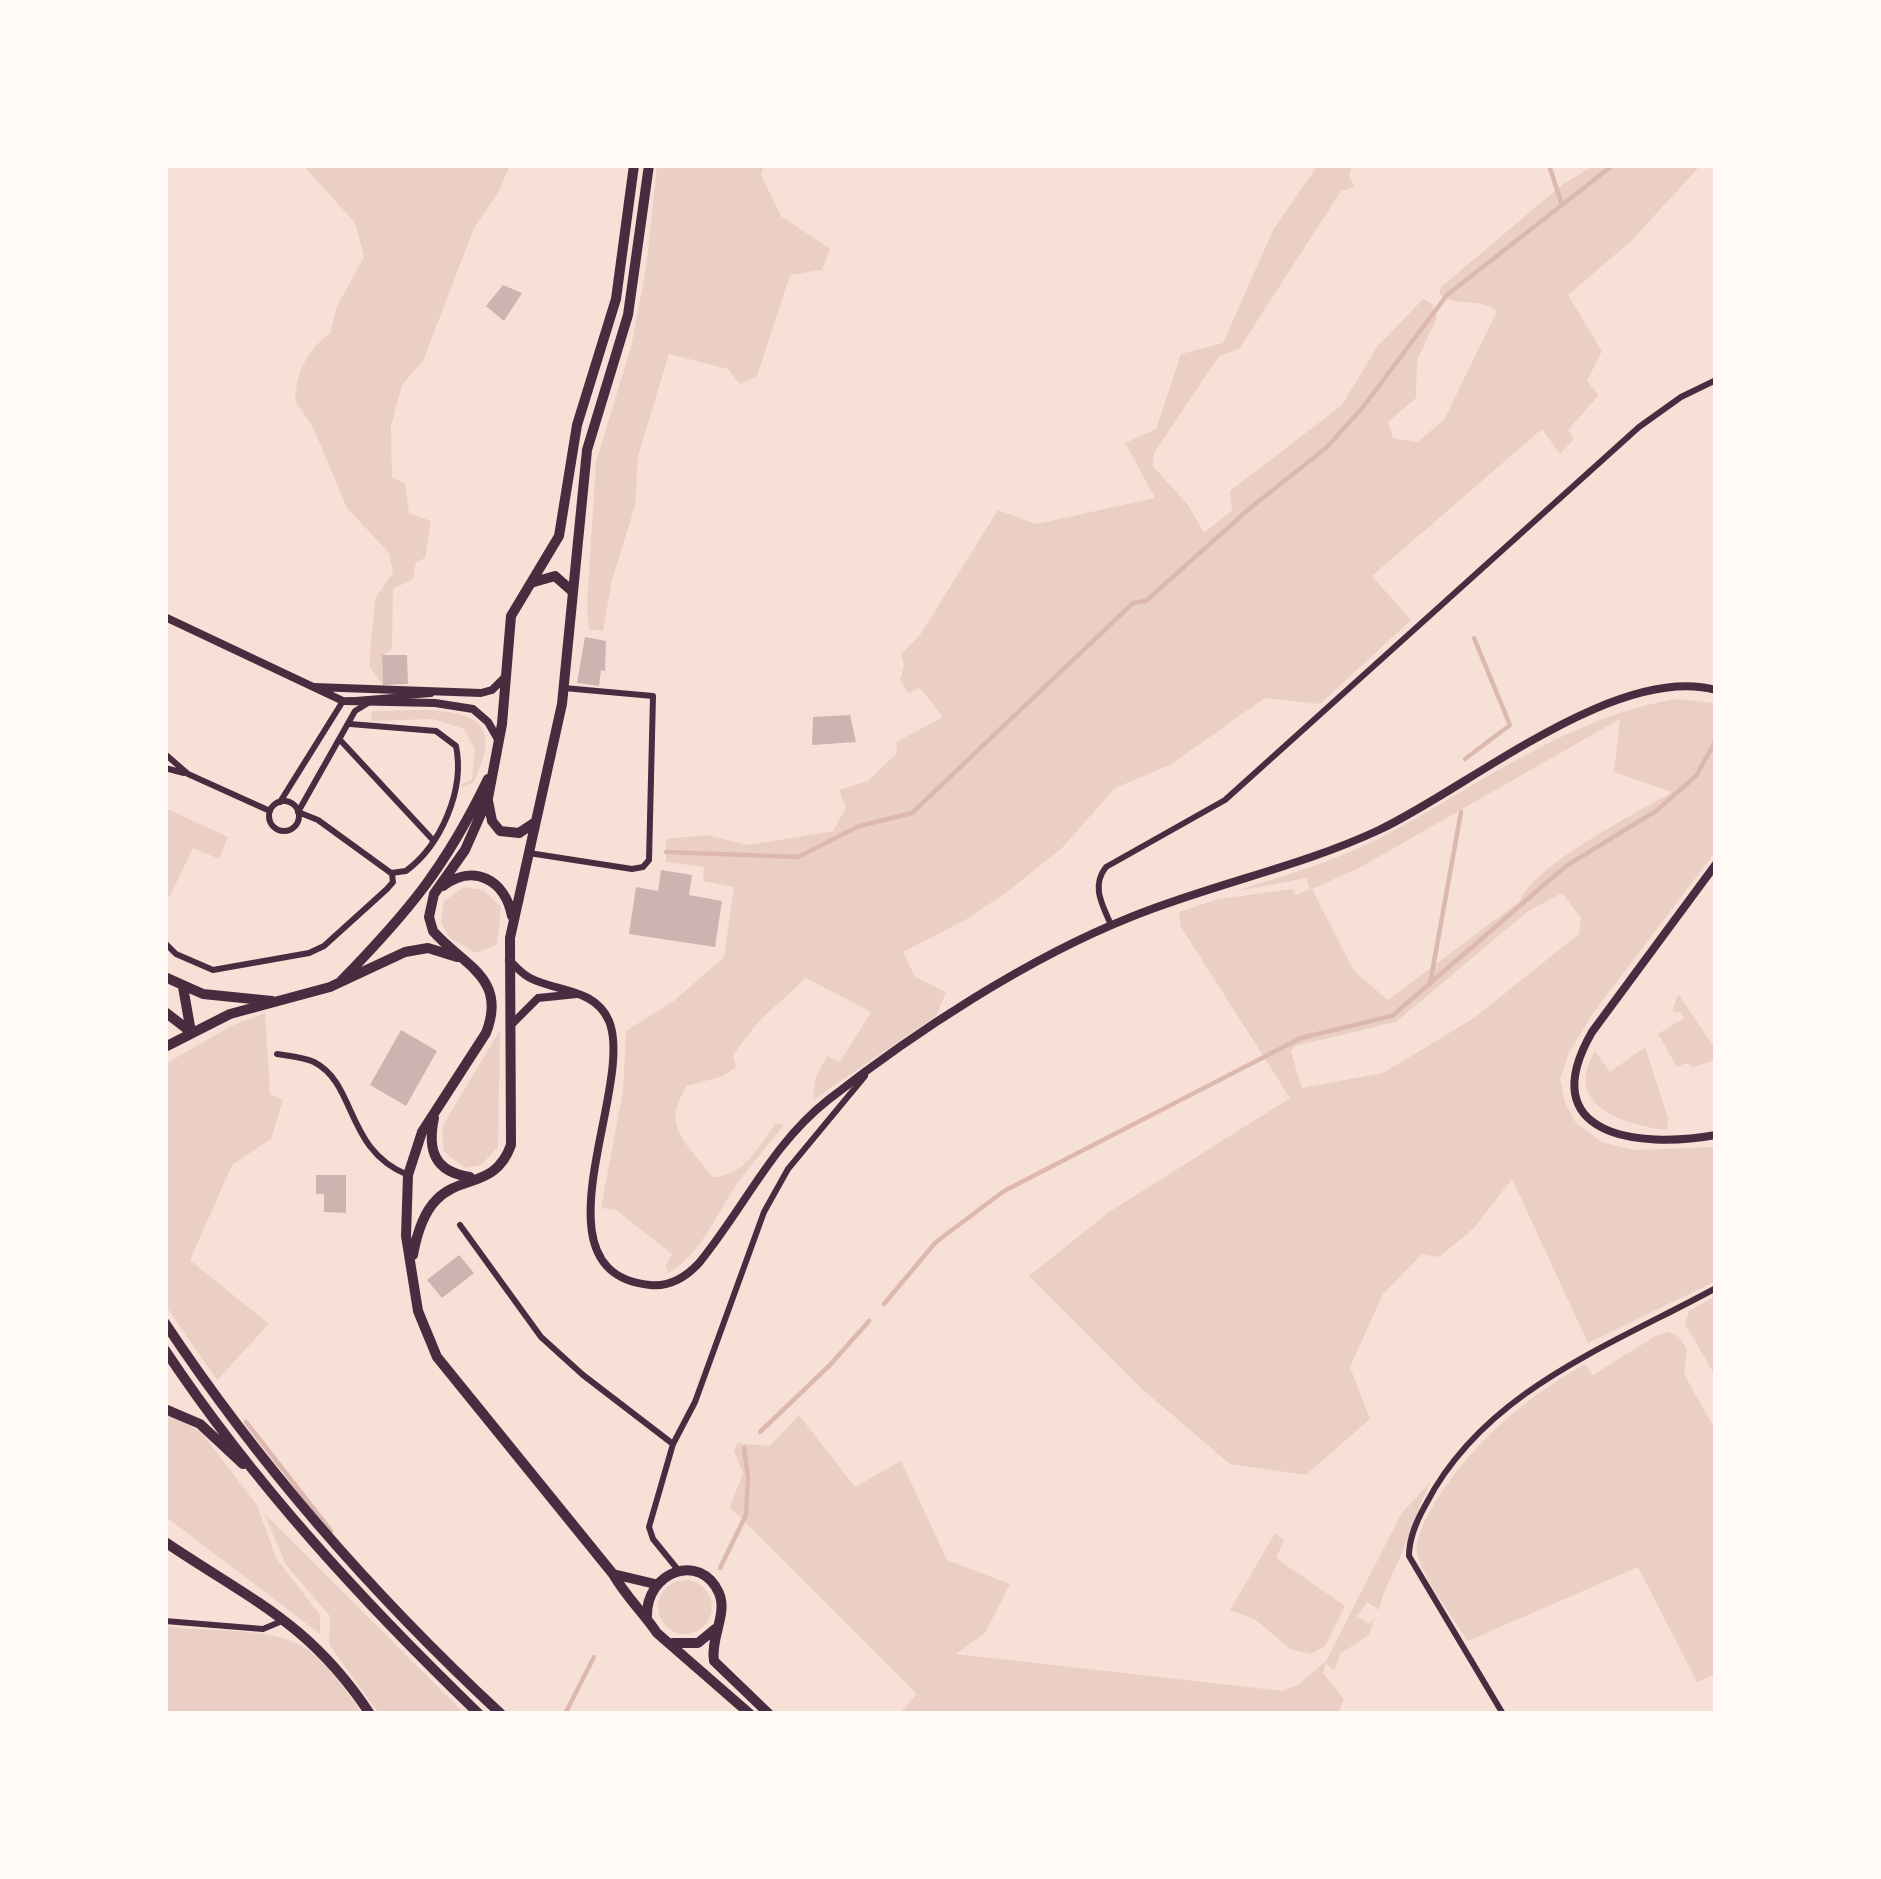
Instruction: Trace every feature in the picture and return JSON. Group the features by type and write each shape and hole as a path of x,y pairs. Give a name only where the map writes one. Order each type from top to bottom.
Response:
{"main road":[{"path":"537,820 519,833 500,831 490,817 488,798 499,741 511,616 559,536 577,425 616,299 634,165"},
{"path":"413,1259 421,1220 433,1201 448,1188 481,1178 500,1166 511,1145 508,959 513,920 564,688 586,450 628,315 649,165"},
{"path":"528,586 555,576 575,594"},
{"path":"339,983 403,918 445,862 491,773"},
{"path":"488,798 465,850 434,894 429,917 433,931 487,986 491,1002 489,1024 419,1138 407,1182 406,1236 421,1322 432,1350 613,1574 629,1601 647,1616 657,1633 750,1714"},
{"path":"403,918 460,876 485,877 507,896 513,920"},
{"path":"165,1047 230,1014 339,983 413,950 437,950 466,960"},
{"path":"165,976 215,997 272,1001"},
{"path":"183,986 191,1032"},
{"path":"165,1012 191,1032"},
{"path":"435,1115 430,1141 437,1162 454,1174 481,1178"},
{"path":"407,1182 417,1197 433,1201"},
{"path":"165,1323 246,1435 314,1518 424,1640 501,1714"},
{"path":"165,1350 268,1487 376,1612 478,1714"},
{"path":"165,1409 200,1424 268,1487"},
{"path":"165,1542 284,1618 337,1666 370,1714"},
{"path":"647,1616 655,1584 679,1571 702,1575 722,1604 712,1644 716,1664 769,1714"},
{"path":"613,1574 655,1584"},
{"path":"673,1643 698,1642 717,1626"}],"street":[{"path":"1111,925 1098,892 1099,877 1106,867 1226,800 1639,427 1681,397 1716,380"},
{"path":"165,617 326,696 343,701 466,706 482,715 499,741"},
{"path":"270,811 343,701 486,692 505,676"},
{"path":"313,687 430,694"},
{"path":"529,854 632,869 647,864 652,696 564,688"},
{"path":"508,959 528,977 578,994 605,1014 614,1049 594,1167 594,1242 611,1268 644,1284 664,1284 694,1268 785,1140 821,1106 998,986 1111,925 1363,837 1605,706 1664,688 1716,690"},
{"path":"326,696 333,706 332,716"},
{"path":"270,811 271,824 284,831 296,825 298,812 358,708 371,702"},
{"path":"350,724 430,730 453,741 459,760 458,786 432,839 410,869 391,872"},
{"path":"341,741 432,839"},
{"path":"165,754 188,774"},
{"path":"165,768 270,811"},
{"path":"165,943 176,954 213,970 314,952 388,889 393,882 391,872 318,820 298,812 289,802 280,802"},
{"path":"1716,864 1592,1032 1572,1079 1581,1110 1611,1131 1667,1141 1716,1135"},
{"path":"508,1028 538,998 578,994"},
{"path":"277,1054 309,1060 323,1069 370,1149 407,1182"},
{"path":"679,1571 649,1527 673,1444 689,1415 764,1212 788,1168 854,1093 866,1072"},
{"path":"460,1225 541,1336 673,1444"},
{"path":"1503,1714 1409,1556 1421,1514 1443,1472 1525,1392 1716,1288"},
{"path":"165,1621 263,1629 284,1618"}],"shaded area":[{"path":"303,165 510,165 474,228 423,361 402,385 391,426 392,478 405,483 409,513 431,521 425,558 416,562 413,579 393,589 392,649 382,656 383,685 369,666 375,599 393,572 389,553 347,508 312,425 295,401 305,362 331,332 336,308 364,257 355,223"},
{"path":"657,165 764,165 761,175 781,216 830,249 822,270 790,275 757,376 740,384 728,369 669,354 638,456 635,506 612,580 603,631 589,629 587,605 596,462 631,347 646,269"},
{"path":"1318,165 1352,165 1349,176 1355,187 1341,191 1239,349 1219,356 1154,453 1153,466 1188,505 1204,533 1232,510 1230,491 1342,405 1377,347 1423,299 1432,304 1437,318 1417,360 1416,398 1388,422 1393,438 1417,442 1444,420 1497,311 1447,299 1440,295 1440,288 1563,184 1595,165 1701,165 1631,241 1568,295 1602,351 1587,381 1599,395 1568,430 1574,439 1560,454 1542,429 1372,576 1411,620 1320,704 1265,698 1170,765 1115,788 1062,848 1007,892 903,952 915,977 946,992 936,1016 813,1100 815,1079 827,1056 840,1062 871,1012 806,978 758,1022 733,1055 736,1067 723,1076 687,1086 679,1101 677,1125 712,1177 742,1166 775,1124 785,1124 737,1184 699,1244 668,1273 666,1265 672,1254 616,1210 601,1208 623,1091 626,1031 675,1000 724,957 734,887 703,881 704,867 666,862 666,839 707,835 748,845 833,831 846,808 839,790 868,781 897,753 896,742 943,717 920,688 908,693 900,680 901,654 920,635 998,510 1036,524 1155,498 1125,443 1156,429 1181,354 1223,343 1273,230"},
{"path":"1677,699 1716,703 1716,851 1593,1013 1560,1079 1576,1123 1602,1142 1633,1150 1716,1147 1716,1281 1588,1343 1512,1179 1474,1228 1439,1257 1422,1254 1383,1294 1350,1367 1370,1419 1306,1475 1230,1464 1143,1390 1029,1276 1109,1212 1290,1098 1181,927 1179,912 1218,899 1293,889 1296,895 1310,889 1306,878 1233,892 1362,847 1560,737 1637,708","holes":["1620,719 1614,772 1672,792 1565,856 1520,901 1388,1000 1354,971 1312,889 1357,869","1562,893 1581,918 1579,934 1474,1018 1383,1073 1302,1088 1291,1052 1295,1046 1396,1022 1527,912"]},
{"path":"418,710 469,717 485,736 474,782 462,788 472,780 475,749 464,729 433,719 371,721 372,711"},
{"path":"165,808 228,837 219,859 193,848 170,896 165,894"},
{"path":"464,887 483,890 501,907 497,945 476,953 450,938 441,923 444,901"},
{"path":"1678,994 1716,1050 1715,1060 1677,1067 1658,1034 1684,1018 1672,1012"},
{"path":"265,1013 270,1094 283,1100 271,1139 232,1165 190,1260 269,1324 217,1380 165,1305 165,1064 231,1026"},
{"path":"500,1030 498,1147 481,1165 465,1168 444,1152 442,1127"},
{"path":"1645,1047 1668,1118 1667,1130 1617,1118 1592,1099 1586,1086 1595,1051 1610,1072"},
{"path":"1716,1296 1716,1377 1685,1324 1689,1311"},
{"path":"1668,1332 1679,1337 1687,1349 1684,1374 1716,1431 1716,1674 1697,1682 1638,1567 1468,1641 1431,1585 1417,1552 1420,1532 1436,1501 1484,1441 1542,1391 1585,1364 1593,1375"},
{"path":"165,1413 201,1432 257,1505 276,1558 320,1615 320,1634 165,1516"},
{"path":"799,1415 855,1487 901,1461 947,1560 1010,1584 985,1633 956,1654 1283,1691 1298,1685 1326,1661 1401,1514 1431,1481 1379,1610 1367,1602 1357,1616 1369,1624 1374,1618 1369,1635 1340,1654 1334,1671 1326,1663 1323,1673 1344,1699 1338,1714 899,1714 917,1694 730,1507 743,1473 734,1451 737,1443 770,1446"},
{"path":"264,1513 465,1714 379,1714 329,1644 330,1616 286,1565"},
{"path":"1275,1533 1284,1541 1276,1558 1345,1606 1325,1646 1311,1654 1290,1649 1256,1620 1230,1610"},
{"path":"685,1580 704,1588 712,1607 704,1626 685,1634 666,1626 658,1607 666,1588"},
{"path":"165,1625 251,1632 291,1641 333,1673 363,1714 165,1714"}],"building":[{"path":"503,285 522,293 504,321 486,306"},
{"path":"585,637 606,641 605,671 601,670 599,686 577,683"},
{"path":"382,655 407,655 408,684 383,685"},
{"path":"850,715 856,742 812,745 813,717"},
{"path":"661,870 692,875 689,895 722,901 715,947 629,934 636,887 658,891"},
{"path":"401,1030 437,1051 406,1106 370,1085"},
{"path":"316,1175 346,1175 346,1213 324,1212 324,1194 316,1194"},
{"path":"459,1255 474,1273 442,1298 427,1280"}],"waterway":[{"path":"1549,165 1562,205"},
{"path":"666,852 798,857 859,826 912,813 1133,603 1146,601 1327,447 1364,406 1447,295 1613,165"},
{"path":"1465,759 1510,725 1474,638"},
{"path":"884,1304 936,1242 1004,1191 1301,1038 1392,1016 1566,866 1656,811 1696,776 1716,740"},
{"path":"1430,984 1461,812"},
{"path":"760,1432 869,1321"},
{"path":"246,1422 331,1531"},
{"path":"720,1568 746,1515 744,1448"},
{"path":"565,1714 594,1657"}]}
